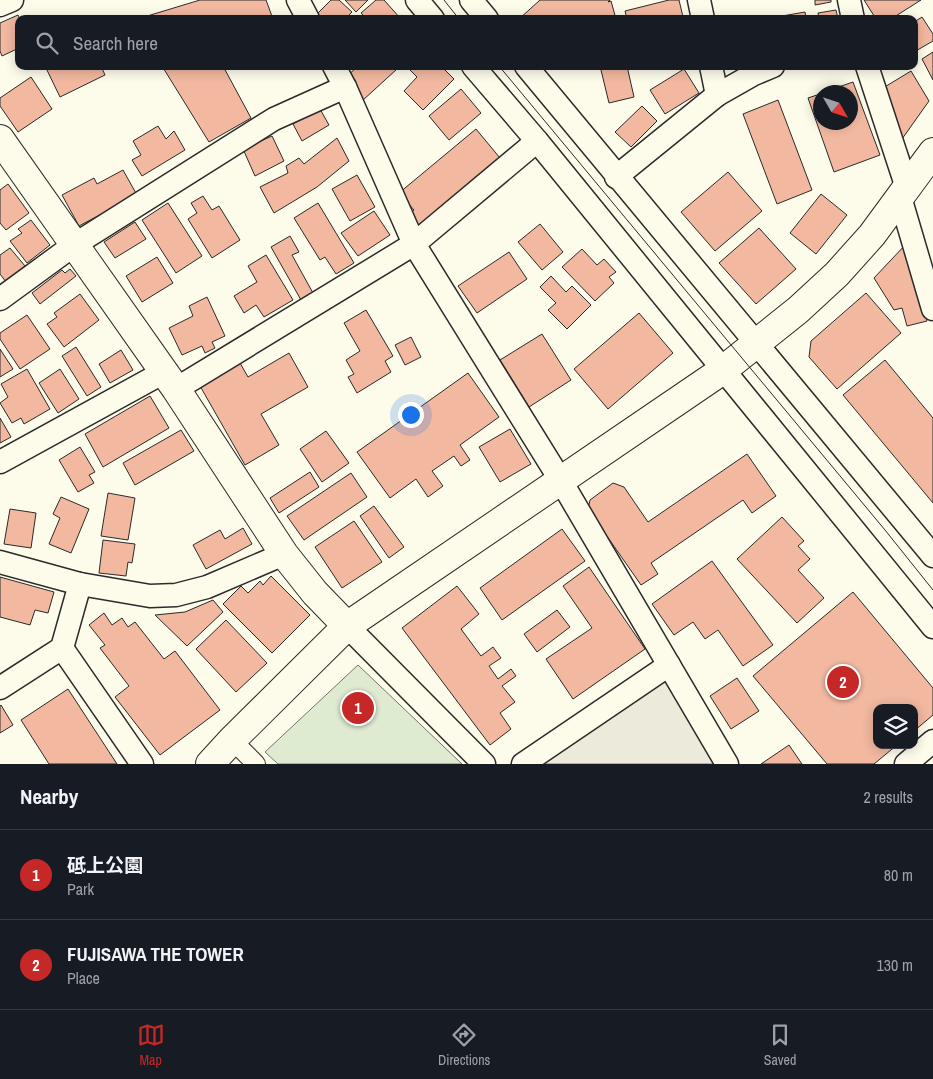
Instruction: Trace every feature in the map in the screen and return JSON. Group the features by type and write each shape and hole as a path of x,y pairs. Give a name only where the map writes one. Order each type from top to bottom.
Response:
{"street":[{"path":"0,5 12,0"},
{"path":"298,0 306,15"},
{"path":"417,0 430,15"},
{"path":"471,0 484,15"},
{"path":"699,0 702,15"},
{"path":"849,0 852,15"},
{"path":"336,70 346,87 414,244 561,481 727,764"},
{"path":"476,70 537,141 933,627"},
{"path":"529,70 756,344 929,542"},
{"path":"713,70 717,94"},
{"path":"616,177 717,94 764,70"},
{"path":"868,70 903,192 933,309"},
{"path":"0,299 74,245 274,119 346,87"},
{"path":"0,462 170,380 414,244 537,141"},
{"path":"2,148 170,380 284,554 315,593 484,764"},
{"path":"210,764 347,626 723,370 798,310 837,274 872,235 933,152"},
{"path":"0,562 80,584 150,596 176,595 207,587 284,554"},
{"path":"0,688 62,648 80,584"},
{"path":"62,648 142,764"},
{"path":"523,764 669,664"},
{"path":"232,740 256,764"},
{"path":"906,764 933,741"}],"green space":[{"path":"358,665 462,764 278,764 265,752"}],"shaded area":[{"path":"668,674 719,764 535,764"}],"building":[{"path":"200,0 266,0 272,15 151,15"},
{"path":"331,0 339,0 352,12 349,15 316,15"},
{"path":"345,0 368,0 356,12"},
{"path":"376,0 384,0 397,15 363,15 361,13"},
{"path":"540,0 610,0 608,2 611,1 615,15 523,15"},
{"path":"669,0 679,0 683,15 626,15 625,11"},
{"path":"815,0 831,0 831,2 815,5"},
{"path":"864,0 921,0 897,15 873,15"},
{"path":"836,10 837,15 818,15 818,13"},
{"path":"805,12 805,15 788,15"},
{"path":"15,16 15,50 2,56 0,51 0,23"},
{"path":"922,17 933,34 933,41 918,50 918,20"},
{"path":"933,52 933,80 922,59"},
{"path":"47,70 103,70 105,75 60,97"},
{"path":"164,70 225,70 251,118 209,142"},
{"path":"354,70 396,70 362,101 343,80"},
{"path":"410,70 445,70 454,79 423,110 404,91 417,77"},
{"path":"601,70 628,70 634,97 609,103"},
{"path":"685,70 699,93 665,114 650,90"},
{"path":"911,71 929,101 902,139 883,88"},
{"path":"31,77 52,109 18,132 0,106 0,98"},
{"path":"461,89 481,113 449,140 429,116"},
{"path":"813,96 813,112 808,98"},
{"path":"858,96 880,155 834,172 819,130 858,130"},
{"path":"778,100 812,190 777,204 743,114"},
{"path":"642,106 657,121 631,147 615,132"},
{"path":"320,109 329,125 302,141 293,124"},
{"path":"158,126 166,139 174,131 185,150 142,176 132,160 141,155 133,141"},
{"path":"476,129 500,158 417,227 408,215 414,210 399,193"},
{"path":"272,136 284,161 255,176 243,149"},
{"path":"337,138 349,161 317,187 274,213 260,187 288,173 286,166 299,158 304,164"},
{"path":"123,170 137,195 79,226 62,195 94,178 97,184"},
{"path":"728,172 762,211 715,251 681,212"},
{"path":"357,175 375,207 350,221 332,189"},
{"path":"8,184 29,213 6,230 0,223 0,190"},
{"path":"821,194 847,215 816,254 790,233"},
{"path":"203,196 212,210 219,206 240,240 212,258 188,219 197,213 191,203"},
{"path":"168,203 202,256 176,273 142,220"},
{"path":"318,203 354,263 336,274 325,257 320,260 294,218"},
{"path":"374,211 390,235 358,256 341,233"},
{"path":"31,220 50,245 27,263 10,241 22,233 18,229"},
{"path":"135,222 146,239 115,258 104,242"},
{"path":"540,224 563,252 542,270 518,242"},
{"path":"759,228 796,269 756,304 719,263"},
{"path":"290,236 299,252 292,255 313,293 301,300 271,247"},
{"path":"907,243 927,321 907,326 902,308 894,310 874,278"},
{"path":"10,248 25,266 6,282 0,274 0,255"},
{"path":"582,249 597,265 604,259 616,272 609,277 614,283 595,301 562,267"},
{"path":"509,252 527,279 477,313 458,286"},
{"path":"266,255 293,300 264,317 256,305 244,313 234,296 257,282 248,266"},
{"path":"157,257 173,283 142,302 126,276"},
{"path":"70,269 76,276 40,304 32,293 62,270 65,273"},
{"path":"551,276 566,292 572,286 591,305 567,329 548,310 556,303 540,287"},
{"path":"866,293 901,333 837,389 809,357 811,341"},
{"path":"80,294 99,320 64,347 47,324 57,317 54,313"},
{"path":"207,297 225,336 212,342 215,348 205,353 202,346 182,355 169,328 193,316 189,306"},
{"path":"366,310 393,356 385,361 391,372 357,393 348,377 354,374 346,360 360,351 344,323"},
{"path":"639,313 673,353 608,409 574,369"},
{"path":"27,315 50,349 20,369 0,339 0,333"},
{"path":"542,334 571,380 529,407 500,360"},
{"path":"411,337 421,357 405,365 395,345"},
{"path":"76,347 101,387 87,396 62,356"},
{"path":"0,349 13,369 0,377"},
{"path":"121,350 133,370 110,383 99,364"},
{"path":"289,353 308,387 261,414 279,445 245,465 200,386 240,363 248,377"},
{"path":"885,360 933,418 933,503 843,395"},
{"path":"27,369 50,409 24,424 21,418 12,423 0,403 8,397 1,384"},
{"path":"60,369 79,399 58,413 39,383"},
{"path":"468,373 499,417 460,445 470,460 461,466 454,456 432,471 443,486 428,497 416,479 390,498 357,452"},
{"path":"150,396 169,428 103,467 85,434"},
{"path":"0,418 11,437 0,443"},
{"path":"510,429 531,464 500,482 479,447"},
{"path":"181,430 194,451 135,485 123,463"},
{"path":"326,431 349,463 322,482 300,449"},
{"path":"80,447 95,472 89,475 94,483 78,492 59,460"},
{"path":"747,454 776,496 752,513 743,500 651,563 658,574 641,585 588,509 590,500 613,483 624,487 648,522"},
{"path":"310,472 319,487 279,513 270,498"},
{"path":"351,473 367,497 304,540 287,516"},
{"path":"108,493 135,498 128,540 101,536"},
{"path":"61,497 89,509 71,553 49,544 60,518 53,514"},
{"path":"374,506 404,547 389,558 360,516"},
{"path":"10,509 36,513 31,548 4,544"},
{"path":"782,517 804,541 798,546 810,559 798,570 824,598 797,623 737,559"},
{"path":"354,521 382,562 342,588 315,547"},
{"path":"243,528 252,544 206,569 193,545 220,530 225,539"},
{"path":"562,529 585,561 502,620 480,588"},
{"path":"103,540 135,544 132,563 128,562 126,576 99,573"},
{"path":"712,561 773,645 743,666 718,630 705,639 693,622 674,635 652,604"},
{"path":"589,567 645,649 573,699 546,659 592,628 563,586"},
{"path":"271,576 310,615 272,653 223,604 241,586 248,593 260,581 263,585"},
{"path":"0,577 54,592 48,613 35,610 30,625 0,617"},
{"path":"457,586 479,614 461,629 481,656 493,647 501,658 489,666 498,679 511,669 516,676 502,686 515,702 500,713 511,729 490,745 402,628"},
{"path":"853,592 933,688 933,715 918,728 918,704 873,704 873,749 892,749 874,764 827,764 753,676"},
{"path":"213,600 223,612 187,646 155,615 185,612"},
{"path":"557,610 570,627 537,652 524,634"},
{"path":"104,613 112,625 122,618 128,627 135,622 164,659 175,651 220,710 160,755 115,697 129,686 100,648 105,645 89,625"},
{"path":"226,620 267,663 236,692 196,649"},
{"path":"737,678 759,711 731,729 710,696"},
{"path":"68,689 117,764 49,764 21,720"},
{"path":"0,706 13,725 0,733"},
{"path":"789,745 802,764 761,764"}],"tram line":[{"path":"444,0 456,15"},
{"path":"502,70 933,590"}],"place":[{"name":"FUJISAWA THE TOWER","path":"843,682"},
{"name":"砥上公園","path":"358,708"}]}
